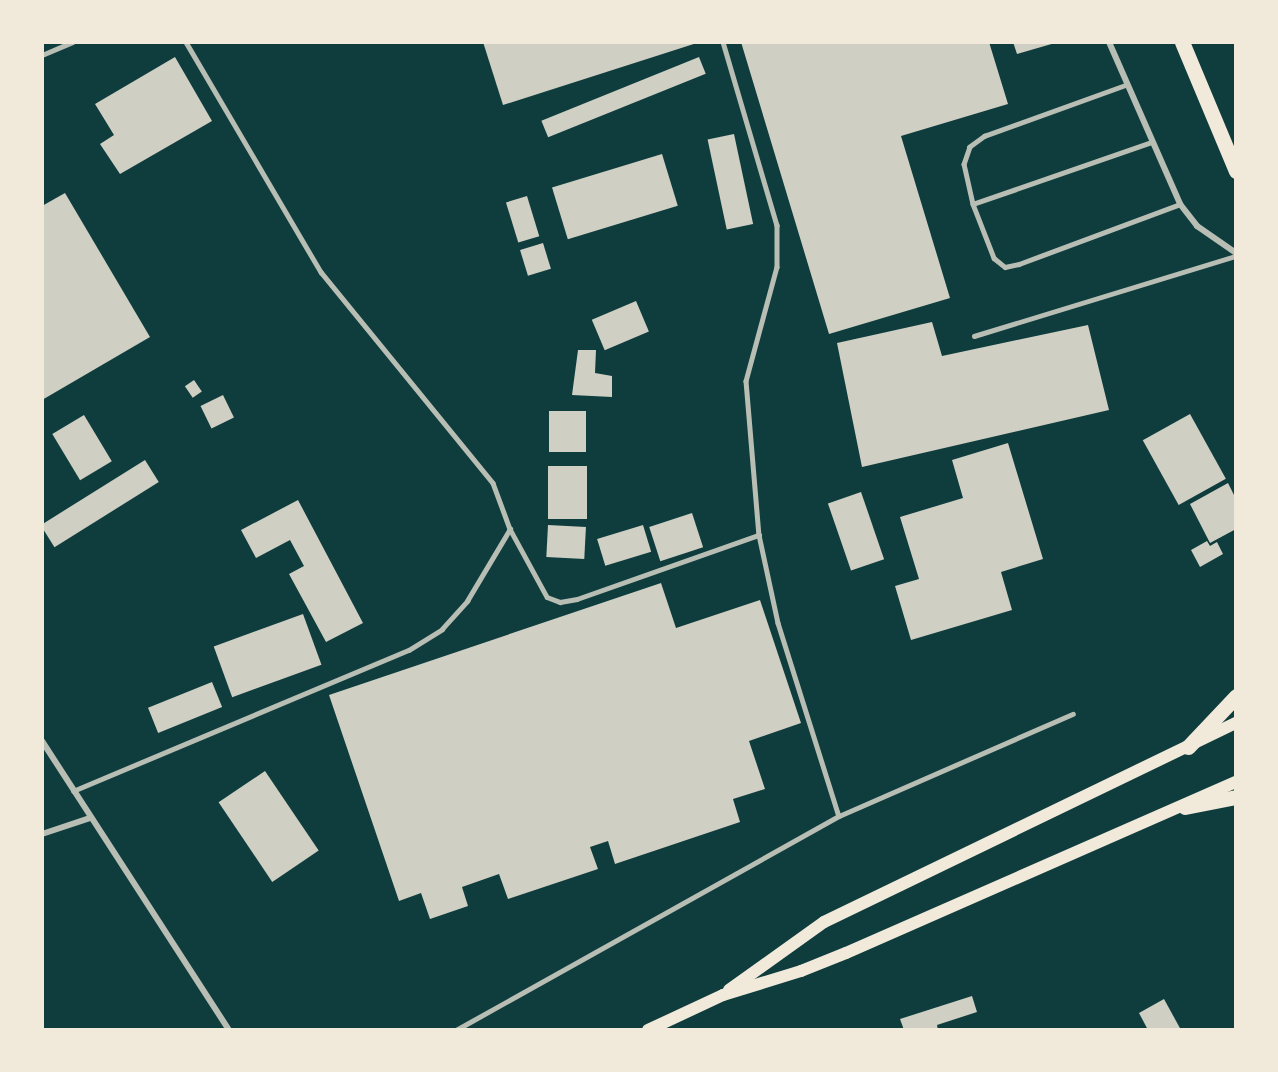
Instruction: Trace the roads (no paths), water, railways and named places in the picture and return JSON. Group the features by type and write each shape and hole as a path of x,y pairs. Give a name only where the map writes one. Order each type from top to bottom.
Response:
{"main road":[{"path":"1182,42 1236,171"},
{"path":"1188,747 1236,696"},
{"path":"723,994 824,922 1236,723"},
{"path":"648,1030 723,994 801,971 1185,807 1236,782"},
{"path":"1185,807 1236,797"}],"street":[{"path":"1109,42 1180,204 1197,226 1236,255"},
{"path":"42,741 72,792 229,1030"},
{"path":"42,834 90,818"}],"lane":[{"path":"42,55 72,42"},
{"path":"186,42 321,272 493,483 510,529 537,583 547,597 560,602 577,599 759,535"},
{"path":"723,42 777,225 777,267 746,381 759,535 777,623 839,816"},
{"path":"1127,85 985,136 969,147 964,164 973,204 994,258 1005,267 1180,204"},
{"path":"973,204 1152,142"},
{"path":"974,336 1236,255"},
{"path":"72,792 409,650 442,629 467,600 510,529"},
{"path":"456,1030 839,816 1072,714"}]}
